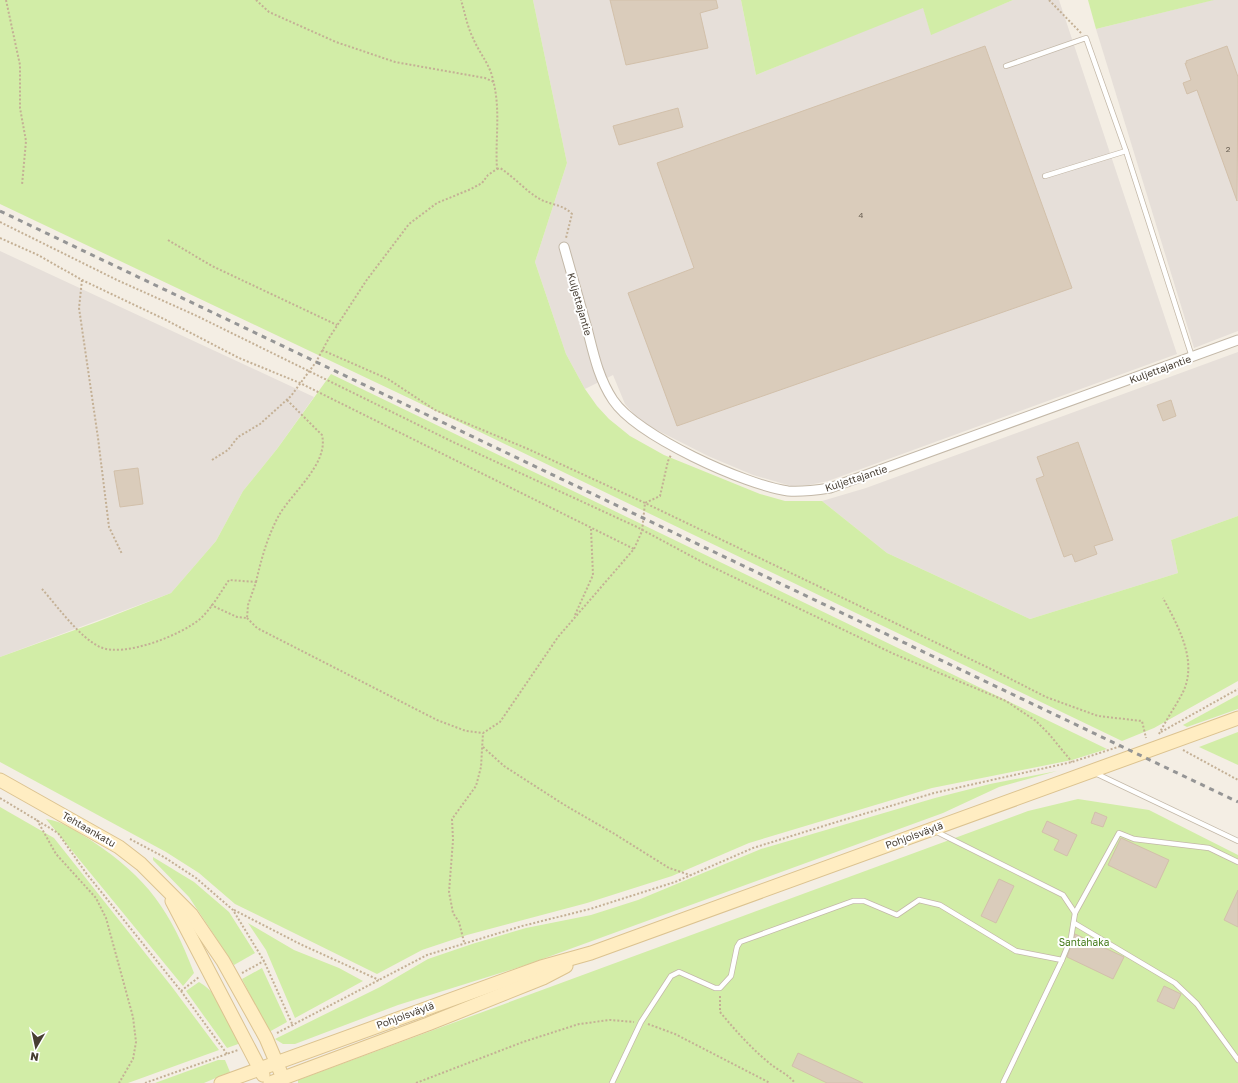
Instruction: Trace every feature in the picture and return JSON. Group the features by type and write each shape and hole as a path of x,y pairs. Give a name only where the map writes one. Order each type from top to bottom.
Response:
{"main road":[{"name":"Pohjoisväylä","path":"221,1083 541,967 591,953 1238,718"},
{"name":"Tehtaankatu","path":"0,780 119,847 141,864 191,914 233,979 266,1038 284,1081"},
{"name":"Tehtaankatu","path":"168,892 267,1083"},
{"name":"Pohjoisväylä","path":"270,1083 284,1081 543,978 591,953"}],"street":[{"name":"Kuljettajantie","path":"564,247 600,378 613,401 624,413 653,435 676,447 763,486 789,491 830,488 1238,340"}],"lane":[{"path":"1006,66 1086,38 1126,151 1192,357"},
{"path":"1045,176 1126,151"},
{"path":"1092,771 1238,841"},
{"path":"932,829 1063,895 1076,913"},
{"path":"1003,1083 1062,960 1071,938 1076,913 1119,833 1134,839 1209,848 1238,862"},
{"path":"612,1083 641,1022 671,976 679,972 715,988 720,988 731,976 737,947 740,942 853,901 864,901 897,915 919,900 940,904 1016,951 1062,960"},
{"path":"1074,923 1175,983 1197,1004 1238,1060"}],"path":[{"path":"6,0 20,65 20,108 26,141 22,184"},
{"path":"256,0 270,12 336,42 395,62 485,78 494,82"},
{"path":"461,0 472,37 491,70 494,82 498,118 496,148 497,169"},
{"path":"1049,0 1086,38"},
{"path":"212,460 228,450 238,437 260,424 287,400 309,371 366,280 408,224 438,204 482,183 488,175 500,168 537,198 551,205 563,206 568,209 572,214 564,247"},
{"path":"0,222 894,654 1006,701 1036,721 1072,762"},
{"path":"0,238 38,255 82,280 164,319 239,358 300,383 591,529 634,549"},
{"path":"168,240 212,266 337,325"},
{"path":"82,280 79,308 98,438 109,528 122,554"},
{"path":"322,350 388,379 435,410 528,449 645,503 993,670 1046,697 1098,716 1142,721 1146,738"},
{"path":"247,618 248,605 262,559 276,522 318,462 322,448 322,435 287,400"},
{"path":"645,503 660,496 668,461 676,447"},
{"path":"212,606 237,617 247,618 256,628 437,720 466,731 483,733 500,722 558,637 634,549 642,531 645,503"},
{"path":"574,618 594,575 591,529"},
{"path":"42,589 83,634 100,647 114,651 147,644 190,626 212,606 228,580 256,582"},
{"path":"1159,734 1183,692 1190,671 1185,647 1162,598"},
{"path":"1140,740 1159,734 1238,689"},
{"path":"464,942 459,922 453,913 449,892 453,840 452,820 476,786 481,767 483,733"},
{"path":"1170,743 1238,780"},
{"path":"391,973 427,955 464,942 590,909 690,875 753,848 845,819 934,793 1072,762 1122,746"},
{"path":"482,747 504,766 563,804 613,833 668,868 690,875"},
{"path":"0,798 58,833 86,873 182,991 227,1054"},
{"path":"36,819 56,854 96,898 106,918 133,1017 136,1042 133,1059 119,1083"},
{"path":"125,837 164,857 190,874 233,910 300,944 379,980"},
{"path":"233,910 264,961 293,1026"},
{"path":"233,979 264,961"},
{"path":"182,991 208,969"},
{"path":"720,988 720,1012 754,1050 775,1068 790,1077 795,1083"},
{"path":"416,1083 530,1039 579,1024 610,1020 641,1022 675,1034 770,1083"}],"shaded area":[{"path":"533,0 741,0 756,75 923,7 931,34 1013,0 1059,0 1177,354 828,481 809,485 791,486 753,475 708,456 649,426 638,419 625,404 613,375 585,389 566,354 535,262 567,163"},
{"path":"1213,0 1238,0 1238,331 1194,348 1096,29"},
{"path":"0,251 314,397 277,449 243,491 216,541 171,593 0,657"},
{"path":"1238,352 1238,516 1171,540 1178,573 1030,619 887,553 822,501 866,488"}],"green space":[{"path":"0,0 533,0 567,163 535,262 566,354 585,389 597,406 609,419 630,436 664,455 760,494 785,501 822,501 887,553 1030,619 1178,573 1171,540 1238,516 1238,681 1154,728 1122,741 455,420 0,204"},
{"path":"741,0 1013,0 931,35 923,8 756,75"},
{"path":"1088,0 1214,0 1096,29"},
{"path":"331,374 1107,749 1072,760 932,788 749,843 672,876 587,903 467,935 422,950 377,974 235,904 199,873 166,852 0,762 0,657 97,622 171,593 216,541 243,491 277,449"},
{"path":"1238,695 1238,709 1187,727 1183,725"},
{"path":"1238,732 1238,765 1199,747"},
{"path":"1057,771 999,787 943,813 526,965 398,1005 295,1044 283,1044 275,1039 380,987 428,959 526,928 591,915 638,900 761,849 935,798 990,784"},
{"name":"Santahaka","path":"1078,799 1149,810 1238,855 1238,1083 298,1083 298,1080 1028,811"},
{"path":"0,807 54,838 172,987 219,1050 128,1083 0,1083"},
{"path":"46,819 70,827 92,841 112,855 143,883 166,914 176,932 194,973 183,986"},
{"path":"153,857 194,882 229,912 255,953 234,965 189,897 153,860"},
{"path":"248,923 294,950 339,968 363,981 295,1018 266,950"},
{"path":"262,968 287,1022 269,1032 242,979"},
{"path":"199,982 207,987 219,1001 229,1017 241,1043 227,1048 186,991"},
{"path":"218,1060 225,1060 230,1072 204,1083 155,1083"}],"building":[{"path":"610,0 716,0 718,8 700,13 708,48 626,65"},
{"path":"985,46 1072,288 677,426 628,293 694,268 657,163"},
{"path":"1227,46 1238,77 1237,201 1197,90 1187,94 1183,83 1191,80 1185,63 1187,63 1186,61"},
{"path":"678,108 683,127 619,145 613,126"},
{"path":"1171,400 1176,416 1163,421 1157,405"},
{"path":"1078,442 1113,540 1094,546 1097,554 1075,562 1072,554 1064,557 1036,479 1044,476 1037,457"},
{"path":"138,468 143,504 120,507 114,471"},
{"path":"1095,812 1107,817 1103,827 1091,823"},
{"path":"1047,821 1077,835 1067,856 1054,850 1059,840 1042,832"},
{"path":"1121,838 1169,860 1156,888 1108,865"},
{"path":"999,879 1014,886 996,923 981,916"},
{"path":"1238,890 1238,927 1224,920"},
{"path":"1075,934 1124,957 1113,979 1067,957"},
{"path":"1164,986 1181,994 1174,1009 1157,1001"},
{"path":"798,1053 863,1083 827,1083 792,1066"}],"railway":[{"path":"0,211 1238,802"}]}
